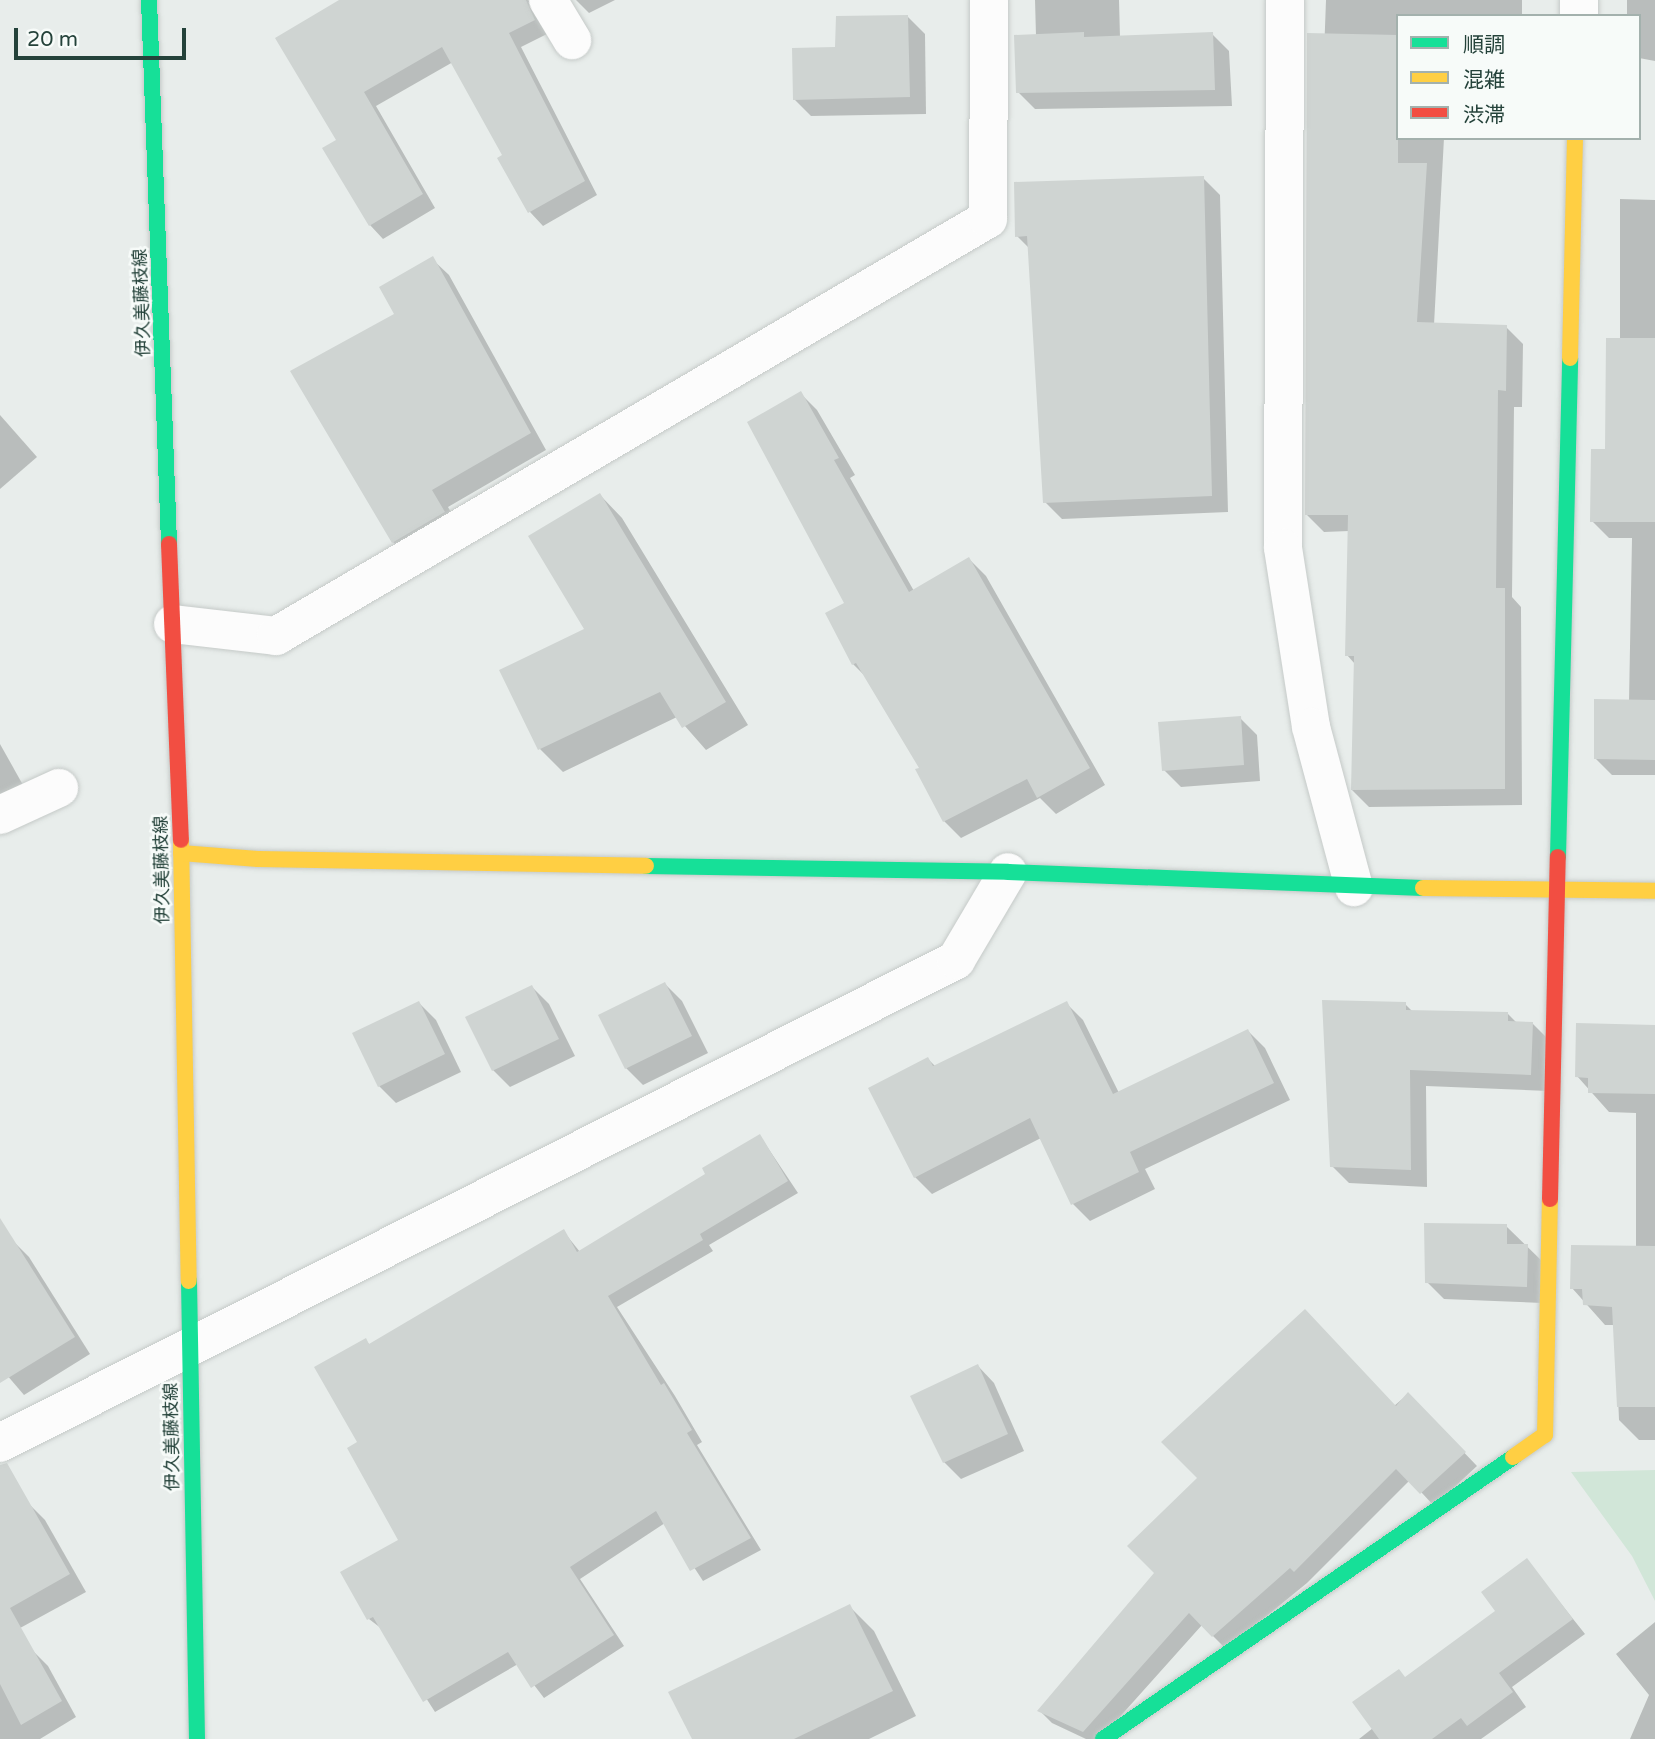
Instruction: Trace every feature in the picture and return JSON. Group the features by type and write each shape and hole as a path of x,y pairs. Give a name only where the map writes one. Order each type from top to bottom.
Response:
{"street":[{"name":"伊久美藤枝線","path":"149,0 181,853 197,1739"},
{"path":"548,0 572,40"},
{"path":"173,624 276,636 988,219 989,0"},
{"path":"1285,0 1283,548 1311,727 1354,887"},
{"path":"1103,1739 1545,1435 1575,140"},
{"path":"0,815 59,788"},
{"path":"181,853 258,859 1008,872 1354,887 1655,891"},
{"path":"0,1443 190,1344 956,960 1008,872"}],"green space":[{"path":"1655,1470 1655,1601 1632,1556 1571,1472"}],"building":[{"path":"339,0 526,0 535,20 509,33 585,181 528,213 497,158 502,155 442,47 364,92 423,194 369,226 322,148 336,140 275,38"},
{"path":"908,15 910,97 793,100 792,48 835,47 836,16"},
{"path":"1084,32 1084,37 1213,32 1215,90 1016,93 1014,35"},
{"path":"1307,33 1396,35 1398,163 1427,163 1417,322 1507,325 1506,391 1498,390 1496,588 1505,588 1505,789 1351,790 1354,656 1345,656 1348,515 1305,515"},
{"path":"1204,176 1212,496 1043,503 1027,236 1015,237 1014,182"},
{"path":"433,256 531,433 432,490 445,512 392,543 290,371 394,314 379,287"},
{"path":"1606,338 1655,338 1655,522 1590,522 1591,449 1605,449"},
{"path":"801,391 839,458 834,460 909,592 969,557 1090,768 1037,798 1027,779 943,822 915,769 919,768 856,663 852,665 825,613 844,603 747,422"},
{"path":"600,493 726,702 682,728 660,692 538,750 499,670 584,629 528,536"},
{"path":"1594,699 1655,700 1655,760 1594,759"},
{"path":"1241,716 1244,765 1162,771 1158,722"},
{"path":"665,982 692,1036 625,1069 598,1015"},
{"path":"532,985 559,1039 492,1071 465,1017"},
{"path":"1322,1000 1406,1002 1406,1010 1508,1012 1508,1021 1533,1022 1531,1075 1410,1070 1411,1170 1330,1167"},
{"path":"419,1001 445,1054 378,1087 352,1033"},
{"path":"1067,1001 1113,1094 1248,1029 1274,1083 1130,1152 1139,1172 1071,1205 1030,1118 914,1178 868,1088 928,1057 933,1066"},
{"path":"1576,1023 1655,1025 1655,1094 1588,1093 1588,1078 1575,1077"},
{"path":"760,1134 788,1181 700,1234 703,1240 608,1296 661,1385 664,1383 692,1430 687,1433 751,1538 690,1571 656,1511 570,1567 614,1635 531,1688 508,1652 423,1702 373,1617 367,1620 340,1572 398,1540 347,1448 357,1442 314,1367 366,1338 369,1344 564,1229 577,1252 705,1174 702,1168"},
{"path":"0,1218 75,1337 0,1383"},
{"path":"1424,1223 1507,1224 1507,1244 1528,1244 1527,1287 1425,1283"},
{"path":"1571,1245 1655,1246 1655,1407 1617,1407 1612,1307 1583,1305 1582,1289 1570,1289"},
{"path":"1305,1309 1396,1406 1408,1392 1466,1452 1420,1494 1396,1469 1294,1572 1290,1568 1212,1637 1189,1613 1083,1732 1037,1711 1154,1573 1127,1546 1197,1478 1161,1442"},
{"path":"978,1364 1008,1434 943,1463 910,1396"},
{"path":"7,1463 70,1574 10,1608 62,1701 21,1725 0,1684 0,1465"},
{"path":"1527,1558 1573,1619 1499,1673 1513,1692 1467,1726 1461,1718 1432,1739 1379,1739 1352,1702 1399,1669 1405,1677 1495,1611 1481,1592"},
{"path":"850,1604 893,1691 794,1739 692,1739 668,1692"}],"traffic: fast":[{"path":"149,0 169,544"},
{"path":"1558,857 1570,358"},
{"path":"646,866 1008,872 1423,888"},
{"path":"189,1281 197,1739"},
{"path":"1103,1739 1513,1457"}],"traffic: slow":[{"path":"1570,358 1575,140"},
{"path":"181,840 189,1281"},
{"path":"181,853 258,859 646,866"},
{"path":"1423,888 1655,891"},
{"path":"1513,1457 1545,1435 1550,1199"}],"traffic: jam":[{"path":"169,544 181,840"},
{"path":"1550,1199 1558,857"}]}
